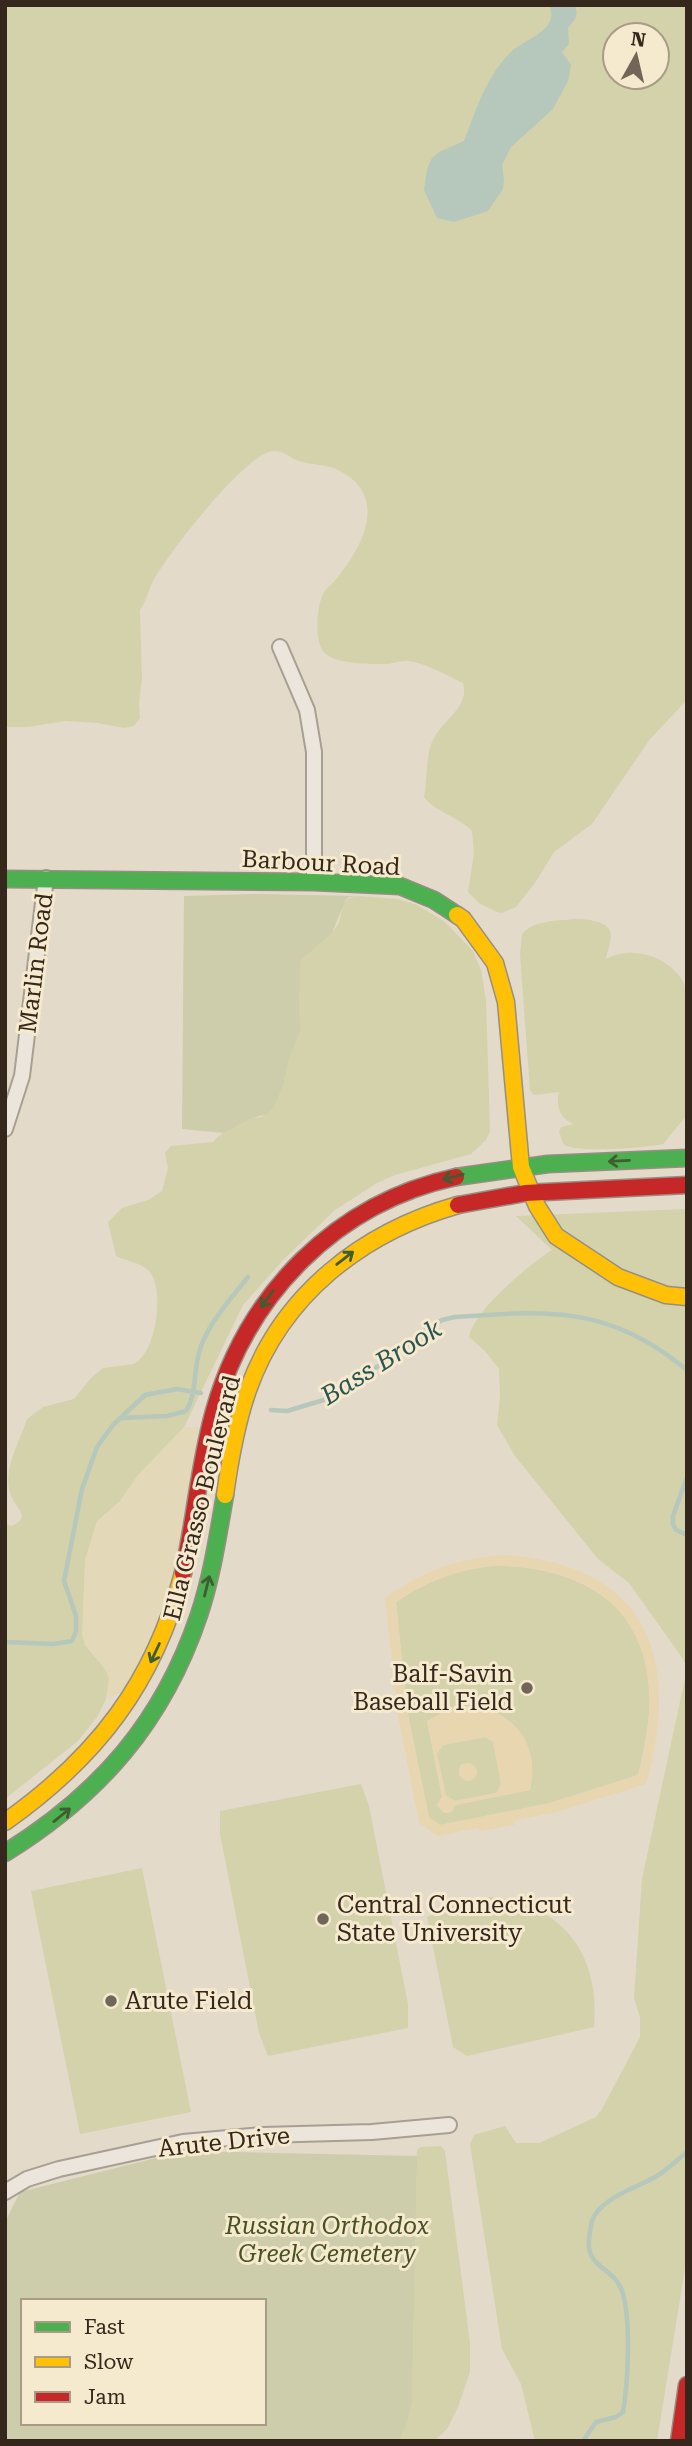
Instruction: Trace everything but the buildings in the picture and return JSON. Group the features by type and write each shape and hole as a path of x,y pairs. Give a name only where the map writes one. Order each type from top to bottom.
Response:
{"main road":[{"name":"Barbour Road","path":"5,879 314,882 400,886 434,900 463,919 495,963 506,1002 521,1167 532,1194 556,1236 618,1277 666,1295 687,1297"},
{"name":"Ella Grasso Boulevard","path":"5,1822 45,1794 82,1760 114,1722 155,1654 173,1608 183,1569 217,1398 231,1359 246,1331 266,1299 294,1266 326,1238 362,1213 396,1196 444,1180 521,1167 687,1157"},
{"name":"Ella Grasso Boulevard","path":"5,1853 52,1823 90,1790 150,1720 176,1672 197,1621 212,1565 242,1409 255,1374 289,1314 315,1284 351,1253 382,1233 416,1217 447,1207 495,1196 687,1185"},
{"path":"246,1331 269,1346"},
{"path":"196,1501 223,1505"},
{"path":"679,2441 687,2385"}],"street":[{"path":"280,647 307,710 314,752 314,882"},
{"name":"Marlin Road","path":"5,1129 22,1076 47,878"},
{"name":"Arute Drive","path":"5,2192 27,2179 59,2169 183,2142 449,2125"}],"shaded area":[{"path":"549,5 575,5 577,12 568,28 569,44 562,52 571,65 568,81 553,109 511,147 502,165 503,189 488,211 454,222 437,218 424,190 427,169 432,158 464,141 495,71 512,51 546,28 551,14"},
{"path":"184,1427 199,1427 172,1586 159,1623 123,1692 106,1699 109,1678 85,1645 82,1635 85,1560 97,1521 120,1501 138,1475"}],"green space":[{"path":"5,5 687,5 687,700 650,739 592,824 554,852 516,907 502,913 497,912 479,903 468,892 474,853 472,831 433,806 424,797 431,744 438,731 460,706 463,683 416,662 363,664 335,659 323,651 318,638 319,607 323,594 347,565 362,537 367,522 364,494 355,482 335,468 299,461 279,452 269,452 256,459 224,489 189,530 153,581 140,610 140,718 134,726 124,728 65,721 28,727 5,727"},
{"path":"184,896 359,896 349,897 345,901 332,933 301,960 301,1030 274,1106 267,1114 252,1118 224,1133 182,1129"},
{"path":"359,896 398,899 417,905 444,921 473,951 481,970 486,1000 490,1131 486,1140 471,1154 395,1175 377,1183 335,1210 284,1259 243,1305 184,1427 138,1475 120,1501 97,1521 85,1560 82,1635 85,1645 109,1678 106,1699 97,1717 78,1741 5,1799 5,1524 12,1526 20,1521 22,1516 11,1496 8,1477 27,1419 43,1407 74,1399 103,1368 134,1364 142,1357 153,1335 156,1321 155,1281 143,1266 116,1256 108,1222 122,1208 148,1200 162,1191 168,1168 165,1153 171,1146 213,1142 220,1135 252,1118 262,1117 284,1083 289,1059 301,1030 301,960 338,924 345,902"},
{"path":"574,919 594,921 607,927 611,937 606,959 618,954 643,954 666,964 683,982 687,993 687,1115 663,1144 597,1149 564,1145 559,1132 561,1127 574,1124 560,1111 559,1092 534,1095 530,1091 520,954 522,935 538,924"},
{"path":"687,1209 687,1668 629,1583 598,1559 515,1456 497,1425 499,1369 469,1337 473,1326 492,1301 518,1276 552,1250 516,1216"},
{"name":"Balf-Savin Baseball Field","path":"517,1567 565,1577 587,1586 623,1615 636,1634 648,1672 650,1702 638,1775 550,1803 440,1825 429,1818 407,1709 396,1602 442,1578 479,1568","holes":["476,1707 491,1711 515,1725 528,1747 532,1774 530,1790 455,1805 449,1813 444,1813 437,1805 442,1797 427,1721"]},
{"path":"687,1669 687,2256 657,2441 535,2441 521,2384 502,2349 470,2144 474,2135 505,2126 516,2143 539,2143 596,2117 640,2037 640,2017 634,1998 642,1879"},
{"name":"Balf-Savin Baseball Field","path":"486,1737 493,1742 502,1785 496,1793 455,1801 446,1796 437,1754 443,1745","holes":["462,1764 477,1771 473,1779 465,1780 459,1775"]},
{"path":"361,1784 369,1806 408,2004 408,2028 268,2056 259,2033 220,1834 220,1811"},
{"name":"Arute Field","path":"142,1868 191,2112 80,2134 31,1891"},
{"path":"489,1897 537,1910 556,1922 572,1937 583,1955 591,1977 594,2027 467,2056 453,2047 427,1917 457,1903"},
{"path":"441,2146 445,2151 470,2343 470,2372 447,2429 434,2441 399,2441 408,2421 412,2401 417,2150 421,2147"},
{"name":"Russian Orthodox Greek Cemetery","path":"184,2151 417,2156 412,2401 408,2421 399,2441 5,2441 5,2222 20,2192"}],"sand":[{"path":"508,1555 556,1563 594,1578 623,1600 643,1627 655,1660 659,1697 656,1739 646,1784 553,1813 516,1820 514,1825 481,1831 477,1828 438,1836 419,1823 397,1710 385,1598 414,1580 444,1567 491,1556","holes":["493,1566 539,1570 578,1581 607,1600 629,1625 643,1655 649,1691 647,1731 638,1775 550,1803 440,1825 429,1817 407,1709 396,1602 431,1582 467,1570"]},
{"path":"465,1706 497,1714 509,1721 527,1743 531,1757 530,1790 455,1805 452,1812 444,1813 437,1805 442,1796 427,1721 445,1711","holes":["485,1737 493,1742 501,1785 496,1793 455,1801 446,1795 437,1754 443,1745"]},
{"path":"468,1763 474,1766 477,1772 474,1778 468,1781 462,1778 459,1772 462,1766"}],"waterway":[{"path":"121,1418 167,1416 186,1411 192,1398 198,1357 206,1335 218,1314 248,1277"},
{"name":"Bass Brook","path":"271,1410 287,1411 327,1399 377,1367 430,1327 455,1317 550,1314 604,1323 659,1349 687,1370"},
{"path":"5,1642 53,1644 72,1641 76,1631 76,1616 64,1581 82,1489 97,1447 113,1425 145,1395 177,1389 201,1393"},
{"name":"Bass Brook","path":"687,1477 673,1516 676,1530 687,1535"},
{"name":"Bass Brook","path":"583,2441 596,2422 616,2417 623,2412 627,2370 626,2306 619,2284 591,2254 589,2245 593,2219 610,2200 657,2176 687,2152"}],"traffic: fast":[{"path":"5,879 314,882 400,886 434,900 457,915"},
{"path":"456,1177 548,1164 687,1158"},
{"path":"5,1853 70,1806 99,1780 147,1722 167,1689 199,1615 211,1570 225,1495"}],"traffic: slow":[{"path":"457,915 463,919 495,963 506,1002 521,1167 537,1206 556,1236 618,1277 666,1295 687,1297"},
{"path":"225,1495 234,1442 248,1390 263,1356 282,1324 304,1296 359,1250 390,1232 458,1205"},
{"path":"5,1822 68,1771 118,1714 156,1649 183,1573"}],"traffic: jam":[{"path":"183,1573 214,1411 229,1368 249,1329 273,1292 302,1260 335,1232 372,1208 413,1190 456,1177"},
{"path":"458,1205 525,1193 687,1185"},
{"path":"679,2441 687,2385"}],"place":[{"name":"Balf-Savin Baseball Field","path":"527,1688"},
{"name":"Central Connecticut State University","path":"323,1919"},
{"name":"Arute Field","path":"111,2001"}]}
